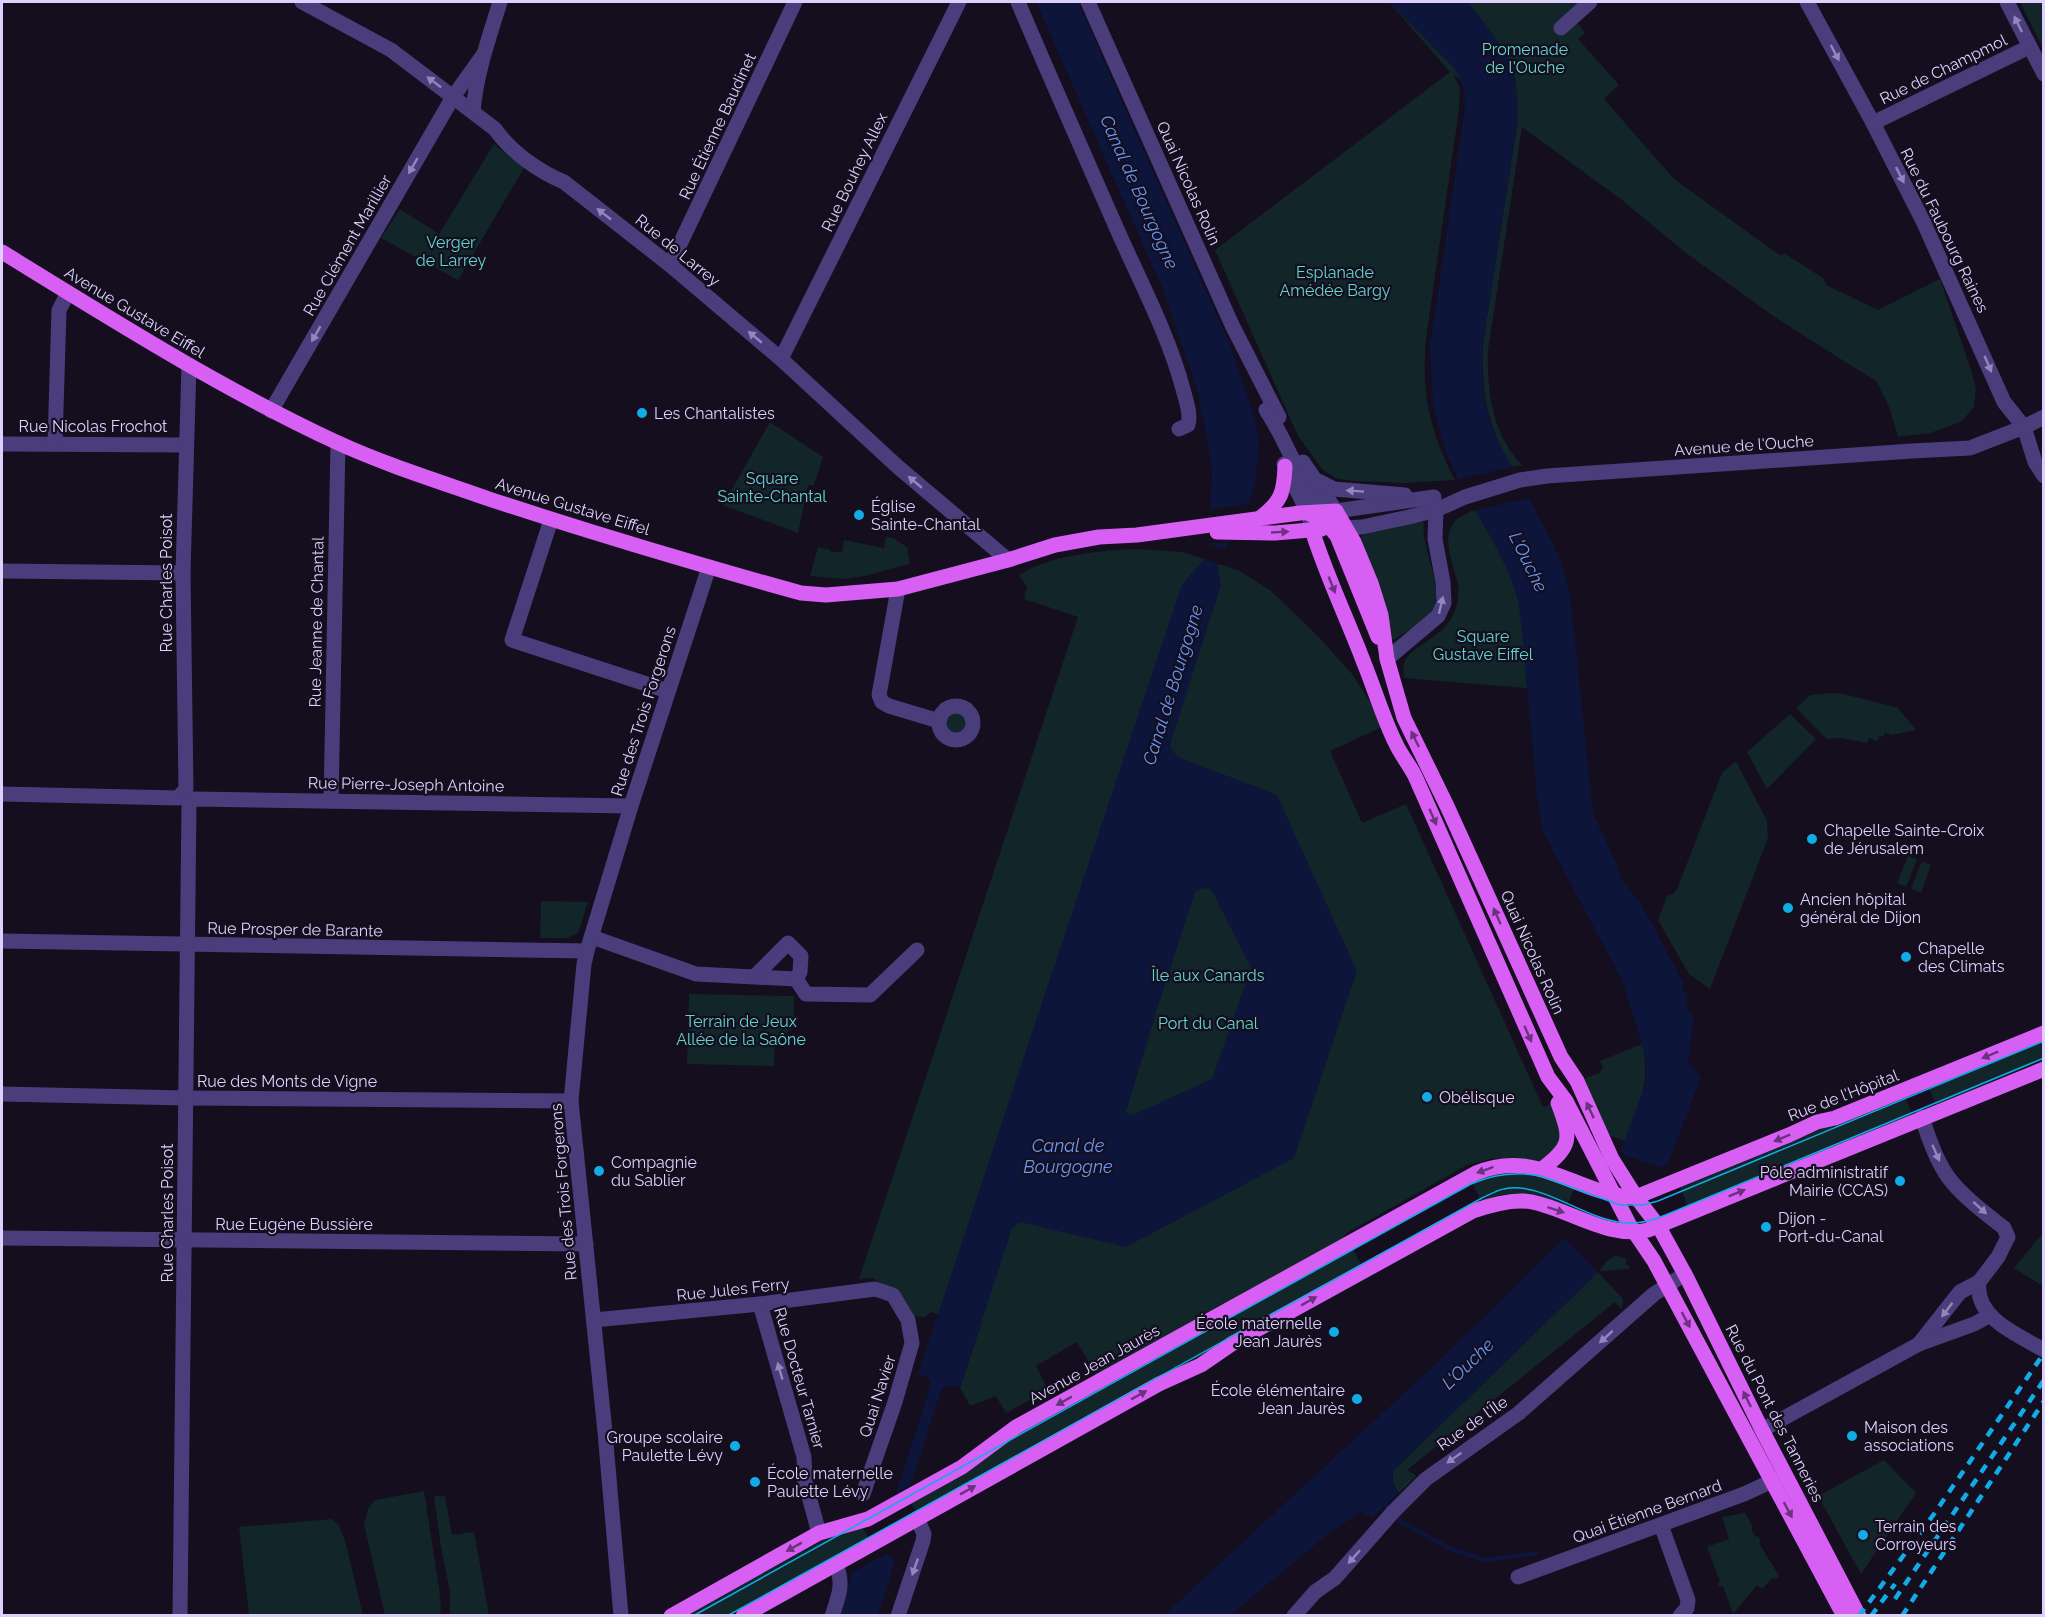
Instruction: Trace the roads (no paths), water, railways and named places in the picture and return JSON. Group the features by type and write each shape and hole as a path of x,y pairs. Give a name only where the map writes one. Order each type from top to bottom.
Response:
{"main road":[{"name":"Avenue Gustave Eiffel","path":"2,252 189,365 272,411 338,443 401,469 551,520 801,593 826,595 898,589 1008,560 1055,544 1099,537 1252,523 1308,513"},
{"path":"1252,523 1280,498 1283,491 1285,466"},
{"name":"Avenue de l'Ouche","path":"1308,513 1330,511"},
{"name":"Quai Nicolas Rolin","path":"1330,511 1339,528 1342,547 1386,660 1404,718 1447,806 1561,1057 1577,1081 1615,1163 1659,1227"},
{"path":"1308,513 1339,528"},
{"name":"Avenue Gustave Eiffel","path":"1252,523 1312,530 1339,528"},
{"name":"Quai Nicolas Rolin","path":"1312,530 1388,727 1415,776 1548,1077 1566,1101 1607,1189 1632,1231"},
{"path":"1388,727 1404,718"},
{"path":"1489,944 1506,937"},
{"path":"1519,1012 1537,1004"},
{"name":"Rue de l'Hôpital","path":"1641,1203 1654,1190 1789,1136 1817,1122 1834,1118 1893,1095 2043,1033"},
{"path":"743,1616 1159,1384 1201,1365 1233,1343 1473,1210 1490,1205 1531,1202 1617,1231 1659,1227 2043,1069"},
{"path":"1542,1169 1559,1154 1568,1140 1568,1129 1548,1077"},
{"name":"Avenue Jean Jaurès","path":"671,1616 819,1533 868,1519 950,1474 1016,1427 1468,1177 1501,1165 1520,1165 1542,1169 1607,1189 1641,1203"},
{"name":"Rue du Pont des Tanneries","path":"1659,1227 1762,1430 1779,1478 1844,1616"},
{"name":"Rue du Pont des Tanneries","path":"1632,1231 1654,1261 1859,1616"}],"street":[{"name":"Rue de Larrey","path":"302,2 391,50 495,129 504,142 546,174 564,182 670,265 781,359 898,467 1008,560"},
{"path":"473,112 475,90 483,55 500,2"},
{"name":"Rue Bouhey Allex","path":"781,359 959,2"},
{"path":"1018,2 1166,338 1178,372 1189,416 1188,425 1179,429"},
{"name":"Quai Nicolas Rolin","path":"1088,2 1232,325 1304,464 1317,481 1330,511"},
{"path":"1561,28 1590,2"},
{"name":"Rue du Faubourg Raines","path":"1807,2 1923,221 2004,402 2024,427 2035,462 2043,476"},
{"path":"2007,2 2043,74"},
{"name":"Rue Étienne Baudinet","path":"670,265 790,3"},
{"name":"Rue de Champmol","path":"1873,123 2029,46"},
{"name":"Rue Clément Marillier","path":"272,411 453,97 483,55"},
{"path":"55,444 59,310 68,293"},
{"name":"Rue Charles Poisot","path":"180,1616 188,945 183,804 184,793 188,785 183,573 189,365"},
{"name":"Quai Nicolas Rolin","path":"1258,378 1270,426 1285,466 1308,513 1312,530"},
{"path":"1266,410 1275,423 1311,496 1330,511"},
{"name":"Avenue de l'Ouche","path":"1339,528 1362,527 1435,503 1465,497 1520,480 1615,471 1965,449 2024,427 2043,417"},
{"name":"Rue Jeanne de Chantal","path":"331,801 338,443"},
{"name":"Rue Nicolas Frochot","path":"2,444 185,445"},
{"name":"Avenue de l'Ouche","path":"1317,481 1334,489 1435,503"},
{"path":"1386,660 1438,616 1444,603 1443,582 1435,539 1435,503"},
{"name":"Avenue de l'Ouche","path":"1330,511 1435,503"},
{"path":"551,520 512,640 668,691"},
{"name":"Rue des Trois Forgerons","path":"621,1616 571,1101 584,964 589,944 631,806 709,567"},
{"path":"2,571 183,573"},
{"path":"898,589 879,695 882,702 889,706 939,721"},
{"name":"Rue Pierre-Joseph Antoine","path":"2,794 183,804 189,804 195,799 631,806"},
{"name":"Rue Prosper de Barante","path":"2,940 188,945 589,944 696,974 796,979"},
{"path":"756,976 788,943 801,956 801,972 796,979 807,994 870,995 916,950"},
{"name":"Rue des Monts de Vigne","path":"2,1094 571,1101"},
{"path":"1919,1344 1960,1292 1979,1282 1998,1257 2008,1237 2004,1228 1956,1187 1948,1176 1922,1117"},
{"name":"Rue Eugène Bussière","path":"2,1238 586,1244"},
{"name":"Rue de l'Île","path":"1294,1616 1315,1592 1335,1578 1393,1512 1426,1479 1519,1413 1654,1294 1684,1274"},
{"path":"1979,1282 1980,1297 1989,1316 2043,1350"},
{"name":"Rue Jules Ferry","path":"594,1320 760,1304 875,1289"},
{"name":"Quai Navier","path":"863,1494 895,1402 912,1344 908,1320 893,1295 875,1289"},
{"name":"Rue Docteur Tarnier","path":"760,1304 804,1457 806,1482 819,1533"},
{"path":"1762,1430 1919,1344 1974,1324 1989,1316"},
{"name":"Quai Étienne Bernard","path":"1518,1577 1661,1525 1779,1478"},
{"path":"898,1616 923,1541 924,1534 917,1518"},
{"path":"1661,1525 1688,1600 1687,1608 1680,1616"},
{"path":"832,1616 841,1590 841,1576 836,1564"}],"water":[{"name":"Canal de Bourgogne","path":"1036,2 1078,2 1230,345 1255,418 1259,443 1255,484 1249,503 1217,565 1221,585 1171,741 1171,749 1178,757 1277,795 1357,971 1294,1158 1126,1247 1020,1222 1012,1228 960,1388 949,1385 944,1387 940,1394 888,1553 895,1561 878,1615 839,1616 853,1571 875,1559 931,1384 928,1377 918,1374 1182,584 1205,559 1212,478 1211,459 1198,392 1163,290","holes":["1202,888 1210,889 1251,968 1212,1079 1135,1114 1128,1115 1126,1112 1195,892"]},
{"path":"1389,2 1468,2 1496,38 1512,67 1517,90 1517,125 1483,343 1482,370 1485,401 1498,441 1553,543 1563,569 1570,594 1593,813 1623,882 1641,904 1683,982 1682,987 1687,995 1686,1008 1694,1017 1688,1062 1701,1077 1667,1166 1640,1220 1598,1272 1396,1468 1392,1481 1399,1493 1372,1518 1361,1512 1332,1531 1230,1615 1163,1616 1440,1360 1564,1238 1597,1199 1621,1149 1645,1086 1646,1066 1643,1048 1622,980 1542,830 1518,599 1499,552 1446,453 1433,406 1430,347 1465,107 1464,91 1453,67"}],"waterway":[{"name":"L'Ouche","path":"1381,1501 1403,1523 1451,1549 1485,1560 1538,1553"}],"tram line":[{"path":"693,1616 1471,1184 1505,1174 1532,1174 1620,1205 1643,1205 1658,1201 2044,1041"},
{"path":"727,1616 1496,1191 1519,1188 1535,1191 1616,1222 1645,1222 2044,1058"}],"railway":[{"path":"1859,1616 1934,1514 2044,1353"},
{"path":"1895,1599 2044,1380"},
{"path":"1902,1616 2044,1401"},
{"path":"1871,1616 1895,1584"}],"place":[{"name":"Les Chantalistes","path":"642,413"},
{"name":"Église Sainte-Chantal","path":"859,515"},
{"name":"Chapelle Sainte-Croix de Jérusalem","path":"1812,839"},
{"name":"Ancien hôpital général de Dijon","path":"1788,908"},
{"name":"Chapelle des Climats","path":"1906,957"},
{"name":"Obélisque","path":"1427,1097"},
{"name":"Compagnie du Sablier","path":"599,1171"},
{"name":"Pôle administratif Mairie (CCAS)","path":"1900,1181"},
{"name":"Dijon - Port-du-Canal","path":"1766,1227"},
{"name":"École maternelle Jean Jaurès","path":"1334,1332"},
{"name":"École élémentaire Jean Jaurès","path":"1357,1399"},
{"name":"Maison des associations","path":"1852,1436"},
{"name":"Groupe scolaire Paulette Lévy","path":"735,1446"},
{"name":"École maternelle Paulette Lévy","path":"755,1482"},
{"name":"Terrain des Corroyeurs","path":"1863,1535"}],"park label":[{"name":"Promenade de l'Ouche","path":"1525,58"},
{"name":"Verger de Larrey","path":"451,251"},
{"name":"Esplanade Amédée Bargy","path":"1335,281"},
{"name":"Square Sainte-Chantal","path":"772,487"},
{"name":"Square Gustave Eiffel","path":"1483,645"},
{"name":"Île aux Canards","path":"1208,975"},
{"name":"Port du Canal","path":"1208,1023"},
{"name":"Terrain de Jeux Allée de la Saône","path":"741,1030"}]}
